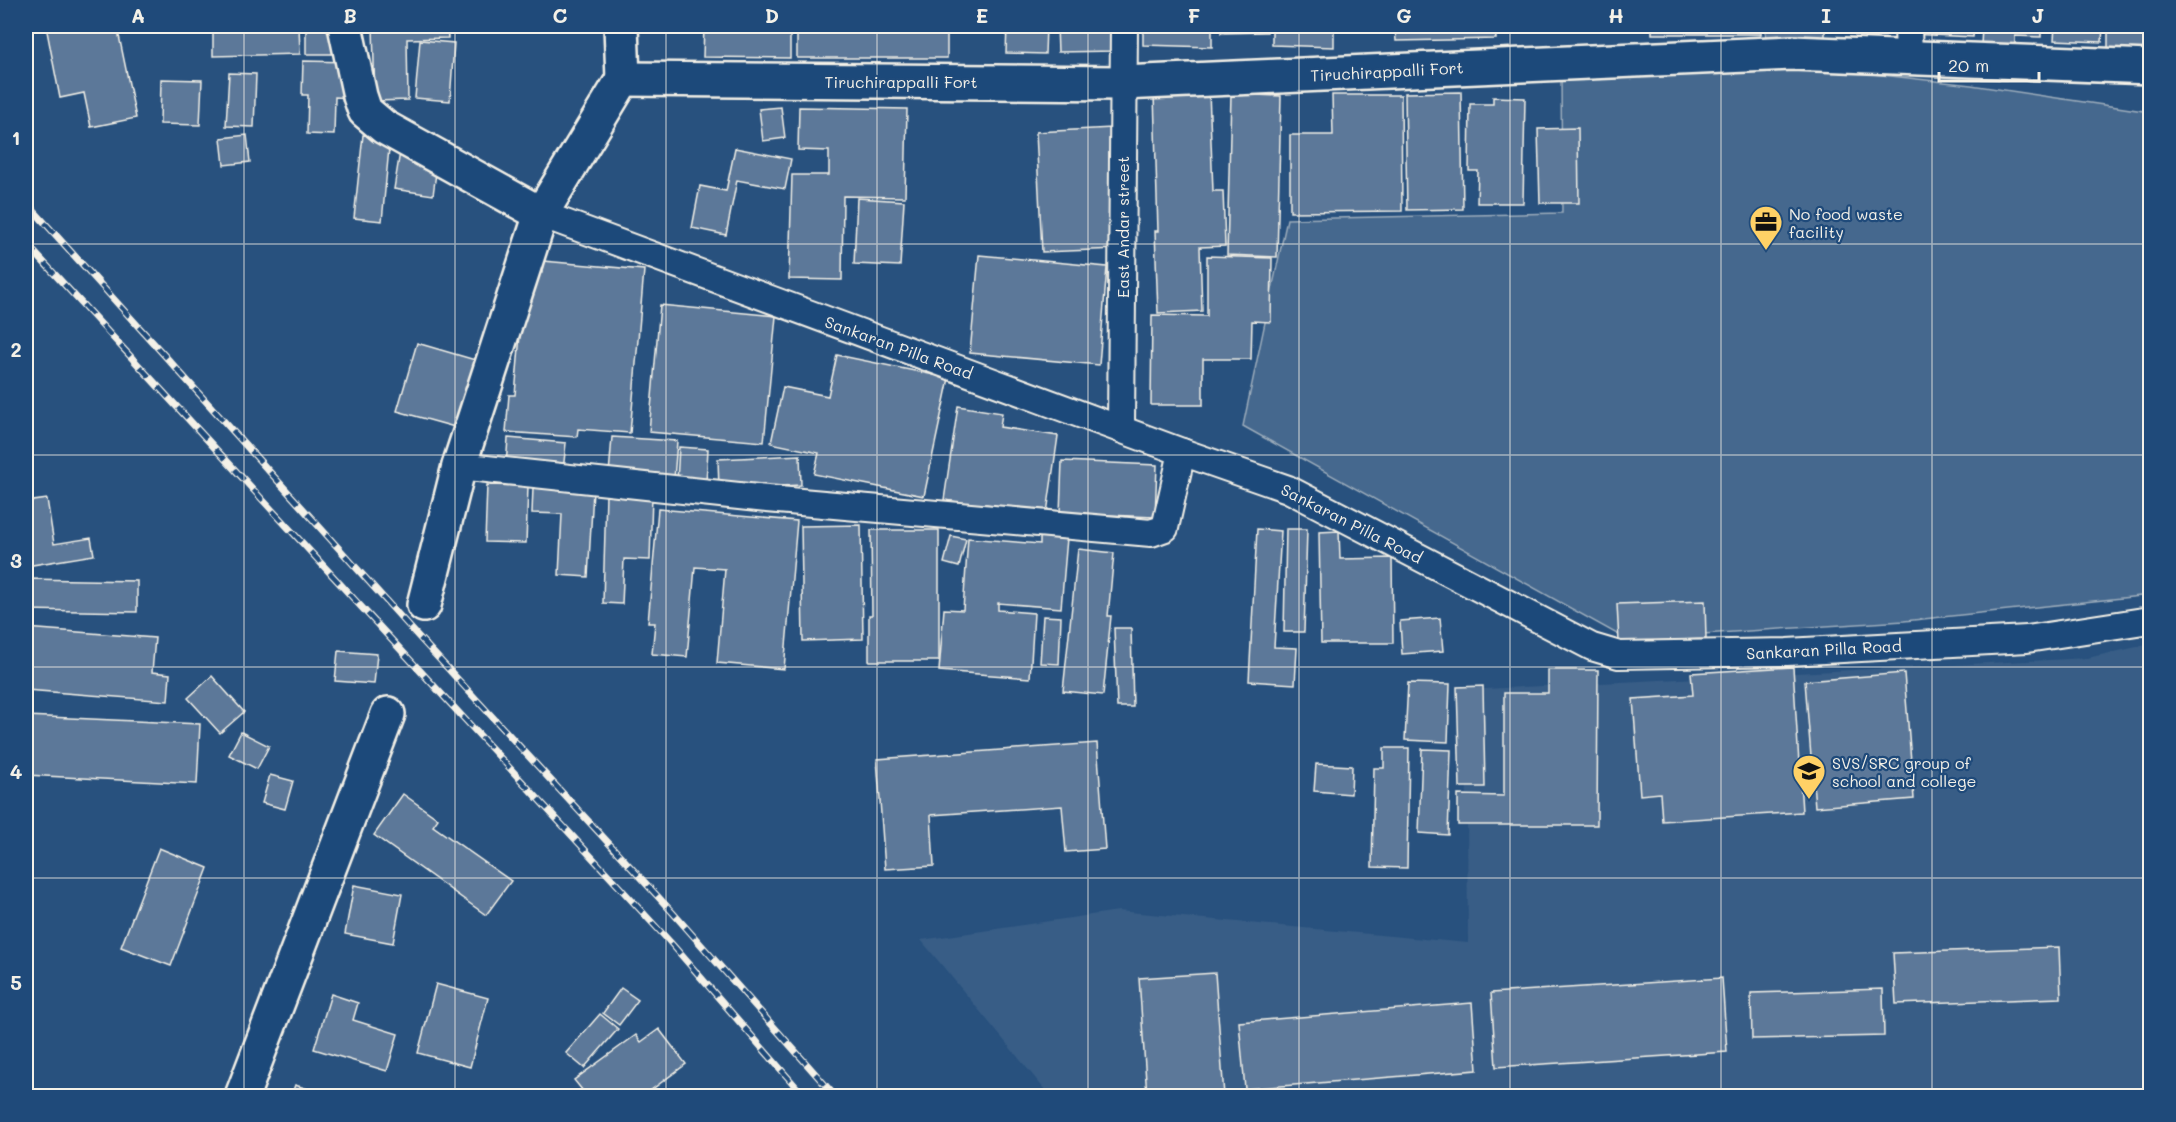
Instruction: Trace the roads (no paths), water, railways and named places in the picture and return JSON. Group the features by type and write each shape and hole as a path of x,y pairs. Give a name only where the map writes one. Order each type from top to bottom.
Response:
{"street":[{"path":"345,26 360,96 365,111 369,115 384,127 541,214"},
{"path":"424,605 459,466 541,214 622,79 621,26"},
{"name":"East Andar street","path":"1121,429 1124,26"},
{"path":"1908,26 1909,57"},
{"name":"Tiruchirappalli Fort","path":"622,79 1122,83 1792,52 2151,68"},
{"name":"Sankaran Pilla Road","path":"541,214 1182,452 1288,489 1592,647 1618,655 1787,652 2027,639 2151,620"},
{"path":"459,466 767,499 1151,533 1165,528 1182,452"},
{"path":"242,1096 388,714"}],"railway":[{"path":"26,202 417,635 673,913 835,1096"},
{"path":"26,243 670,942 804,1096"}],"place":[{"name":"No food waste facility","path":"1766,251"},
{"name":"SVS/SRC group of school and college","path":"1809,800"}]}
